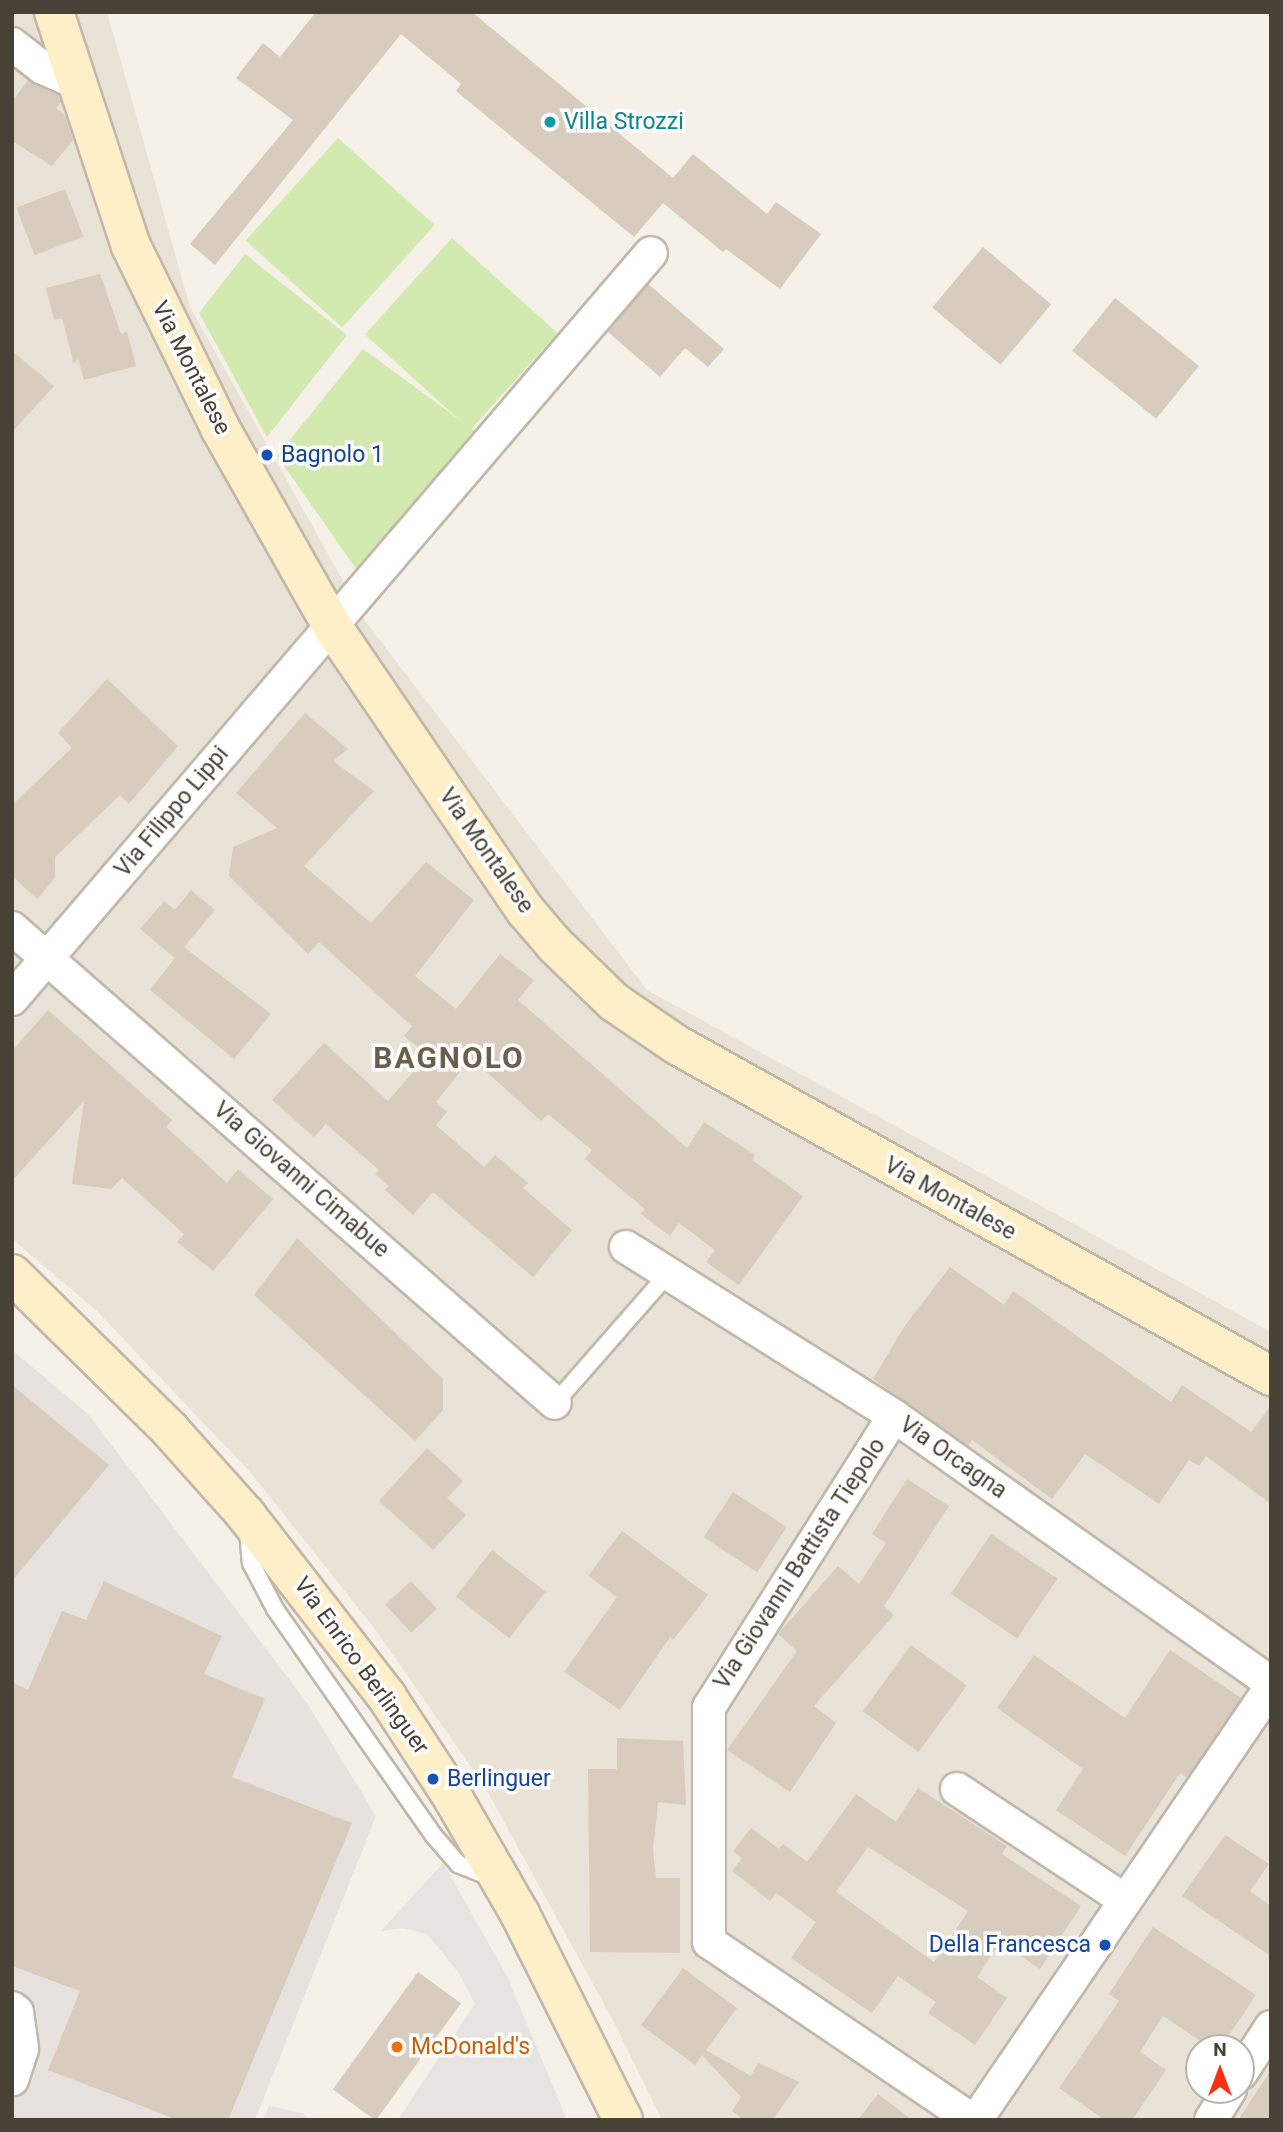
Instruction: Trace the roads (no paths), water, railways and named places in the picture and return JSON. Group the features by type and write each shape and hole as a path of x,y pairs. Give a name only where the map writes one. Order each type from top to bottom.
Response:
{"street":[{"name":"Via Montalese","path":"54,12 131,246 219,428 332,626 526,911 614,1002 733,1078 1269,1377"},
{"path":"12,44 43,68 75,82"},
{"name":"Via Filippo Lippi","path":"12,999 650,253"},
{"name":"Via Giovanni Cimabue","path":"12,928 555,1403"},
{"name":"Via Orcagna","path":"626,1247 666,1276 894,1416 1271,1685"},
{"name":"Via Enrico Berlinguer","path":"19,1287 171,1431 246,1515 387,1697 502,1882 623,2120"},
{"name":"Via Giovanni Battista Tiepolo","path":"894,1416 709,1707 709,1942 974,2120"},
{"path":"974,2120 1271,1685"},
{"path":"957,1789 1125,1900"},
{"path":"12,2008 17,2012 22,2049 12,2080"},
{"path":"1255,2052 1271,2027"},
{"path":"1211,2120 1221,2104"}],"lane":[{"path":"555,1403 666,1276"}],"place":[{"name":"Villa Strozzi","path":"550,122"},
{"name":"Bagnolo 1","path":"267,455"},
{"name":"Berlinguer","path":"433,1779"},
{"name":"Della Francesca","path":"1105,1945"},
{"name":"McDonald's","path":"397,2047"}],"district":[{"name":"BAGNOLO","path":"449,1058"}]}
